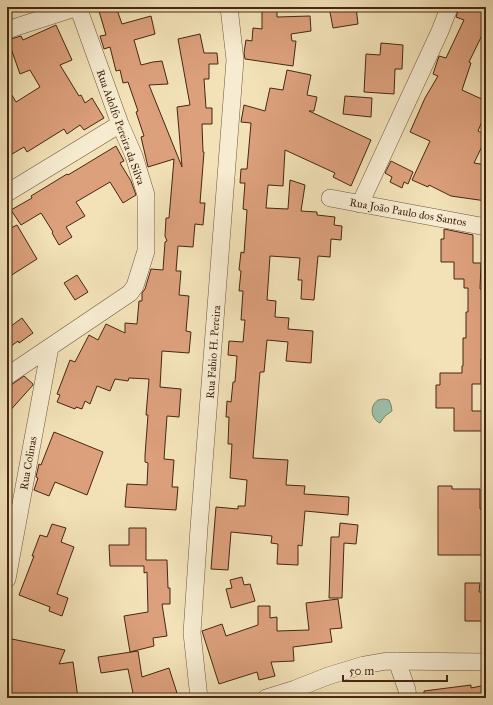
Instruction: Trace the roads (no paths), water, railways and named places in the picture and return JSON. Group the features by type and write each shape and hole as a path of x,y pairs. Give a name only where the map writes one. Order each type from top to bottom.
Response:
{"street":[{"path":"7,30 78,7"},
{"name":"Rua Adolfo Pereira da Silva","path":"7,376 130,293 135,286 146,251 146,195 134,156 120,124 78,7"},
{"name":"Rua Fabio H. Pereira","path":"199,698 192,633 235,60 229,7"},
{"path":"360,204 440,31 449,8"},
{"path":"7,193 120,124"},
{"name":"Rua João Paulo dos Santos","path":"330,198 486,227"},
{"name":"Rua Colinas","path":"7,579 50,347"},
{"path":"266,698 295,689 328,676 364,665 387,661 486,662"},
{"path":"397,661 407,690 408,698"}]}
